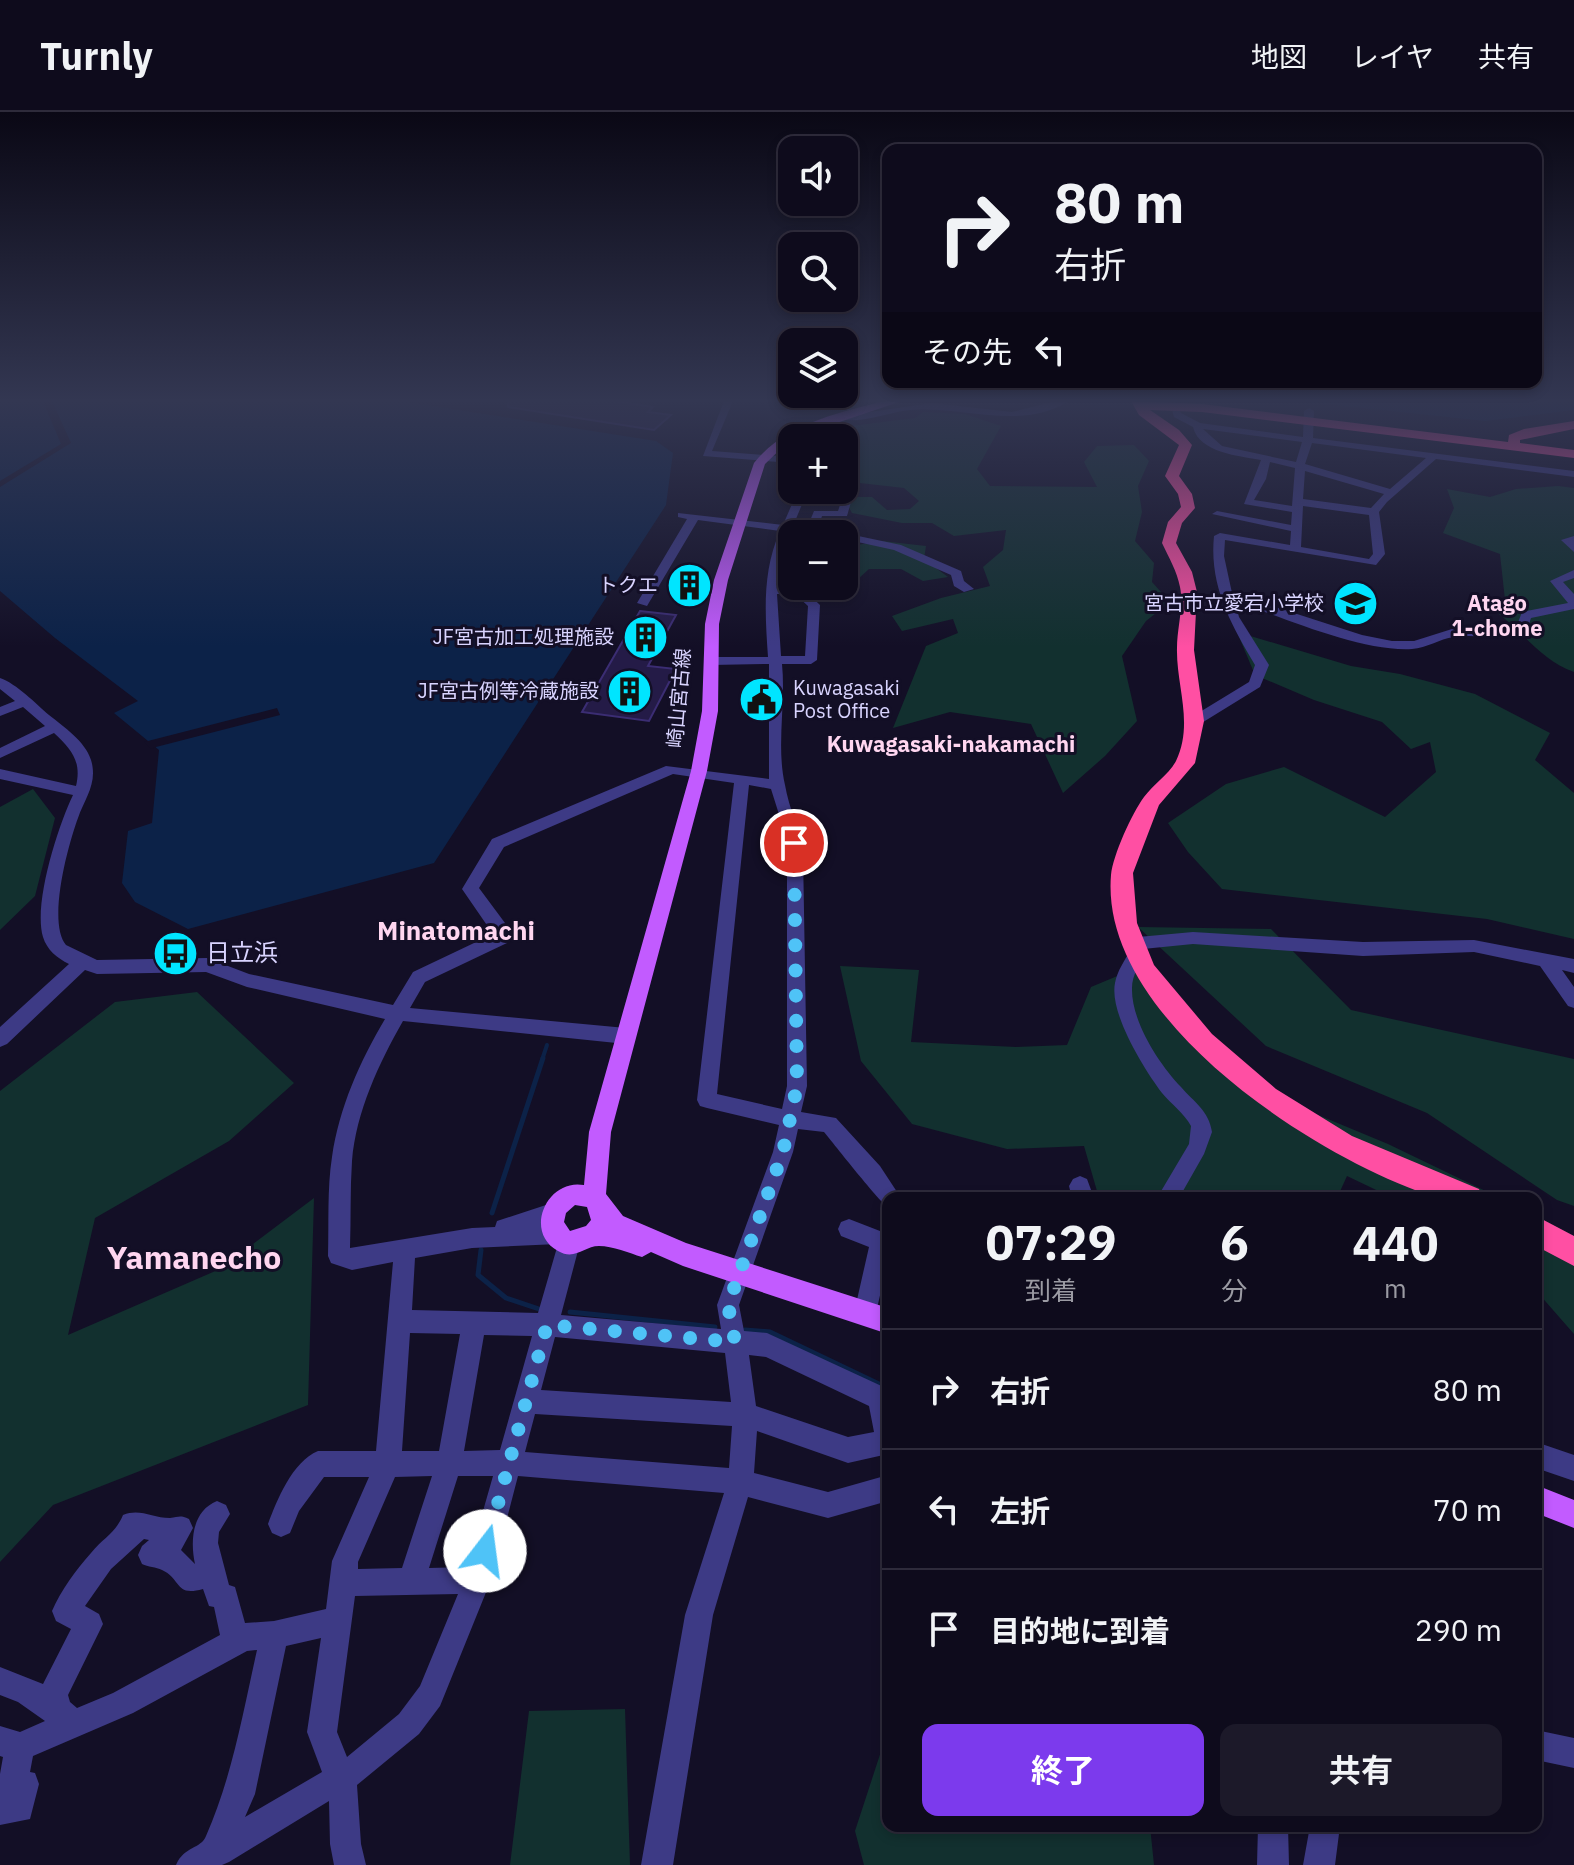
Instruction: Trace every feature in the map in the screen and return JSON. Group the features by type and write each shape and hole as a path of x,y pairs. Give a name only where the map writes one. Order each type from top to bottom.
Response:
{"highway":[{"path":"1177,483 1185,494 1188,508 1175,522 1169,543 1184,572 1189,592 1185,650 1195,721 1185,763 1151,802 1141,820 1122,873 1126,923 1135,948 1158,990 1203,1041 1267,1097 1342,1144 1455,1192"},
{"path":"1542,1233 1574,1252"}],"main road":[{"name":"崎山宮古線","path":"577,1219 699,771 708,724 712,624 721,580 755,483"},
{"path":"577,1219 876,1317"},
{"path":"1542,1501 1574,1514"}],"street":[{"path":"1246,539 1248,502 1259,483"},
{"path":"1295,549 1300,483"},
{"path":"1358,483 1393,493"},
{"path":"1248,502 1374,512 1404,483"},
{"path":"815,520 818,513 843,514 846,504"},
{"path":"1195,721 1255,684 1261,674 1262,665 1233,617 1218,556 1220,536 1372,563 1379,554 1374,512"},
{"path":"1217,514 1296,529"},
{"path":"643,603 688,516 778,528"},
{"path":"858,539 897,547 957,573 958,583 968,589"},
{"path":"1574,539 1567,540 1574,549"},
{"path":"657,1865 699,1615 740,1482 745,1415 728,1305 742,1274 792,1120 798,1068 796,881 792,835 777,785 774,742 778,695 770,623 774,563 778,552"},
{"path":"1227,595 1359,638 1404,646 1452,633 1512,634 1522,630 1526,615 1574,603 1556,581 1574,574"},
{"path":"711,661 811,660 816,618 814,605 798,591 771,590"},
{"path":"0,682 82,752 86,774 83,792 70,817 60,856 51,896 50,934 62,952 81,963 97,967 207,965 247,980 397,1014 626,1036"},
{"path":"0,712 23,702"},
{"path":"0,754 53,728"},
{"path":"205,1858 359,1767 409,1724 430,1696 477,1580 577,1219 345,1259 338,1251 342,1159 370,1061 419,977 501,938 502,931 470,889 498,843 671,769 777,785"},
{"path":"0,776 18,777 83,792"},
{"path":"742,778 707,1100 792,1120 829,1124 886,1192"},
{"path":"1170,1192 1197,1148 1201,1127 1196,1115 1164,1081 1127,1006 1123,990 1125,975 1135,948 1193,938 1363,949 1474,946 1574,966"},
{"path":"1545,960 1574,1001"},
{"path":"0,1039 81,963"},
{"path":"849,1229 882,1239"},
{"path":"350,1865 344,1846 339,1777 327,1753 322,1732 345,1561 388,1464 405,1250"},
{"path":"876,1317 882,1259"},
{"path":"400,1321 547,1325 767,1345 882,1396"},
{"path":"412,1580 449,1463 474,1323"},
{"path":"527,1401 745,1415 848,1450 882,1442"},
{"path":"1542,1457 1574,1468"},
{"path":"281,1524 289,1503 318,1464 509,1463 740,1482 828,1505 882,1490"},
{"path":"217,1514 209,1522 203,1539 219,1596 225,1597 235,1642"},
{"path":"65,1716 53,1694 89,1624 66,1611 102,1560 134,1524 170,1531 180,1528 170,1542 151,1555 170,1558 190,1579 212,1573"},
{"path":"343,1583 477,1580"},
{"path":"0,1810 19,1808 24,1784 13,1785 10,1744 65,1716 123,1703 244,1637 274,1635 338,1620"},
{"path":"205,1858 240,1794 274,1635"},
{"path":"0,1681 38,1696 65,1716"},
{"path":"1542,1746 1574,1753"},
{"path":"1273,1832 1273,1865"},
{"path":"1319,1865 1324,1832"}],"green space":[{"path":"858,483 1097,487 1095,483 1139,483 1142,512 1135,541 1154,563 1152,582 1170,602 1146,621 1122,656 1137,721 1105,756 1063,793 1031,724 950,712 893,728 926,646 958,633 953,619 902,631 892,616 941,598 990,586 983,567 1003,550 1006,530 954,536 932,523 902,523 852,513 847,504 858,504 858,497 872,497 887,510 910,509 919,501 904,488"},
{"path":"1574,488 1574,672 1552,661 1495,611 1505,600 1500,554 1443,533 1454,508 1447,489 1490,497 1516,489"},
{"path":"882,541 926,546 924,559 948,577 923,581 901,569 869,569 858,579 858,545"},
{"path":"1237,632 1351,666 1400,674 1475,694 1550,733 1535,760 1574,793 1574,939 1487,919 1222,889 1188,852 1168,823 1226,784 1284,767 1385,817 1436,772 1430,742 1411,749 1382,722 1314,700 1255,675"},
{"path":"33,789 55,818 35,896 0,930 0,807"},
{"path":"1138,927 1271,929 1351,1010 1574,1059 1574,1206 1557,1200 1427,1113 1266,1046"},
{"path":"1151,962 1239,1082 1388,1144 1488,1192 1380,1192 1347,1176 1340,1192 1181,1192 1166,1184 1168,1192 1097,1192 1084,1146 1007,1149 912,1124 861,1061 840,966 919,970 911,1042 1016,1047 1067,1045 1091,987"},
{"path":"197,992 294,1083 229,1141 95,1218 68,1335 220,1269 314,1198 308,1405 53,1505 0,1562 0,1091 115,1002"},
{"path":"1542,1219 1574,1236 1574,1334 1542,1297"},
{"path":"625,1709 630,1865 510,1865 529,1711"},
{"path":"882,1748 882,1832 1151,1832 1154,1865 864,1865 855,1831"}],"water":[{"path":"0,483 669,483 666,505 434,863 188,929 135,902 122,883 128,831 152,823 159,750 114,713 138,701 55,638 0,591"}],"pier":[{"path":"277,708 280,715 151,749 144,742"}],"building":[{"name":"JF宮古例等冷蔵施設","path":"640,611 676,615 648,666 676,669 649,721 582,712"}],"waterway":[{"path":"542,1060 547,1045"},
{"path":"492,1213 543,1058"},
{"path":"481,1250 478,1275 506,1298 539,1309"},
{"path":"570,1312 715,1327"},
{"path":"745,1330 770,1332 882,1385"}],"place":[{"name":"トクエ","path":"689,585"},
{"name":"宮古市立愛宕小学校","path":"1355,603"},
{"name":"JF宮古加工処理施設","path":"645,637"},
{"name":"JF宮古例等冷蔵施設","path":"630,691"},
{"name":"Kuwagasaki Post Office","path":"762,700"},
{"name":"日立浜","path":"175,953"}],"district":[{"name":"Atago 1-chome","path":"1497,616"},
{"name":"Kuwagasaki-nakamachi","path":"951,744"},
{"name":"Minatomachi","path":"456,931"},
{"name":"Yamanecho","path":"194,1258"}],"route":[{"path":"485,1551 547,1325 735,1342 728,1305 742,1274 783,1152 797,1086 794,843"}]}
